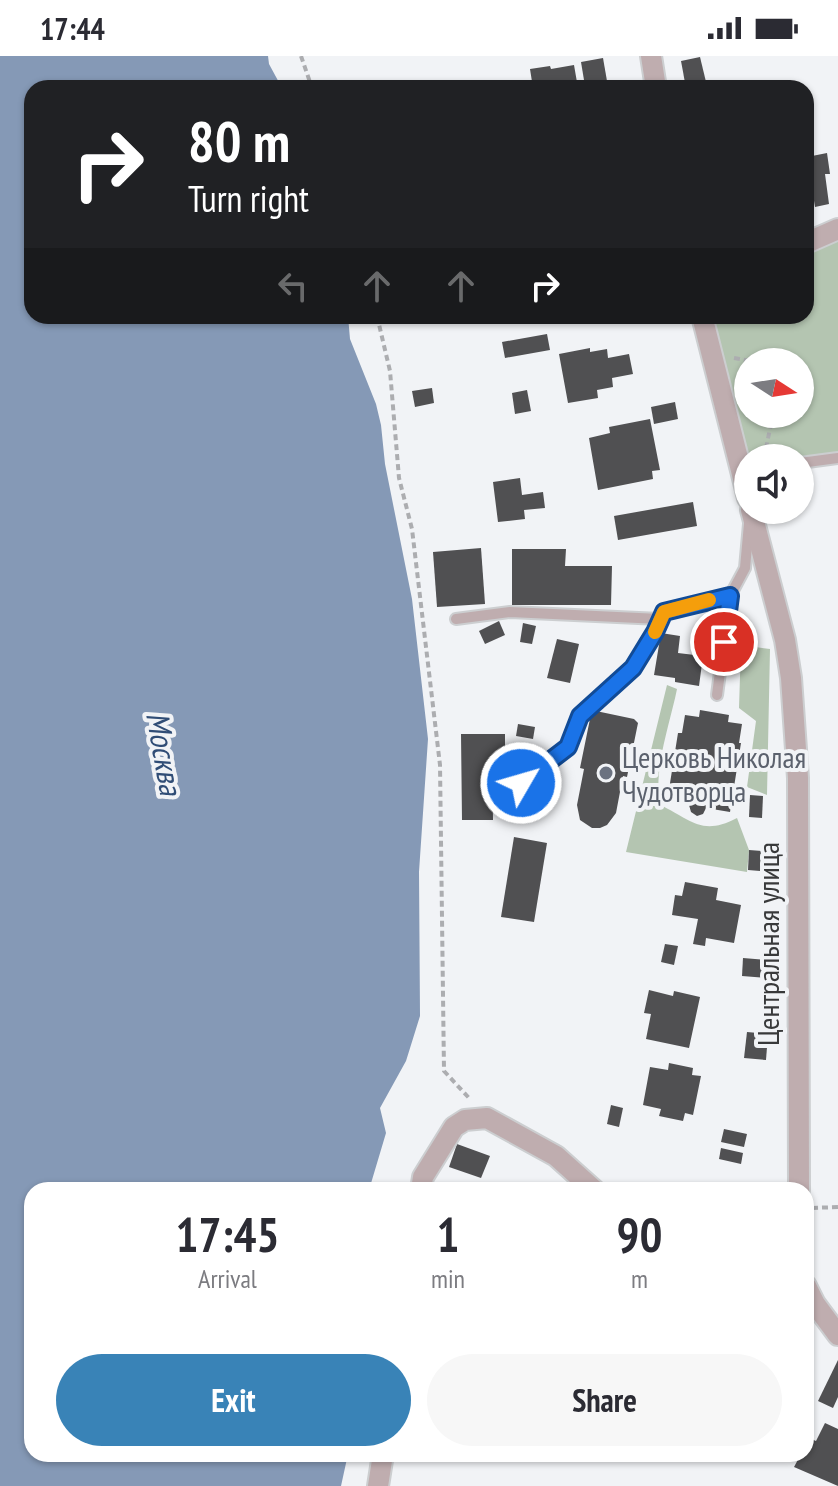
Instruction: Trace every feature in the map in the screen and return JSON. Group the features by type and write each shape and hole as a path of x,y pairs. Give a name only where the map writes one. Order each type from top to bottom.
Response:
{"street":[{"path":"651,56 655,80"},
{"path":"814,240 838,229"},
{"path":"704,324 738,444"},
{"name":"Центральная улица","path":"754,524 785,640 791,678 798,778 799,1182"},
{"path":"422,1182 454,1127 465,1120 487,1118 556,1156 585,1182"},
{"path":"814,1302 838,1335"},
{"path":"378,1486 382,1462"}],"lane":[{"path":"814,461 838,458"},
{"path":"717,695 730,596 745,568 749,524"},
{"path":"521,783 568,747 580,716 633,668 664,612 730,596"},
{"path":"456,619 510,612 660,619"}],"path":[{"path":"301,56 309,80"},
{"path":"379,324 390,371 399,478 412,529 440,765 444,1071 487,1118"},
{"path":"814,1208 838,1207"}],"green space":[{"path":"838,239 838,457 814,457 814,444 744,444 740,428 814,428 814,348 734,348 734,404 715,324 814,324 814,248"},
{"path":"741,645 770,649 767,795 747,787 756,721 739,708"},
{"path":"667,685 677,689 660,762 660,805 705,826 737,818 749,850 747,872 626,852"}],"water":[{"name":"Москва","path":"0,56 268,56 278,80 24,80 24,324 349,324 350,339 376,404 381,425 385,464 412,599 428,739 419,872 420,1016 406,1061 380,1108 386,1133 371,1182 24,1182 24,1462 346,1462 341,1486 0,1486"}],"building":[{"path":"700,57 706,80 685,80 681,61"},
{"path":"603,58 607,80 584,80 581,62"},
{"path":"574,65 577,80 532,80 530,69 550,66 551,69"},
{"path":"827,153 830,174 825,174 829,204 815,207 814,201 814,156"},
{"path":"547,334 550,350 505,358 502,342"},
{"path":"590,348 590,352 607,349 608,358 629,354 633,374 612,378 613,387 597,390 598,398 568,403 559,354"},
{"path":"432,388 434,403 415,407 412,391"},
{"path":"527,390 531,411 515,414 512,393"},
{"path":"675,402 678,419 654,424 651,407"},
{"path":"650,419 660,470 652,471 653,479 598,490 589,438 610,433 609,427"},
{"path":"520,478 522,495 543,492 545,508 524,510 525,519 498,522 493,482"},
{"path":"693,502 697,526 618,540 614,516"},
{"path":"481,548 485,604 437,607 433,552"},
{"path":"512,549 566,549 565,566 612,566 611,605 512,605"},
{"path":"499,621 505,635 485,644 479,631"},
{"path":"523,623 536,626 532,644 520,642"},
{"path":"661,633 680,636 678,653 703,656 699,686 654,675"},
{"path":"557,639 579,644 570,683 547,678"},
{"path":"700,710 729,715 728,722 742,724 730,812 706,808 703,814 697,816 691,812 689,805 667,802 678,733 682,733 685,715 699,717"},
{"name":"Церковь Николая Чудотворца","path":"596,711 634,719 638,723 616,813 607,825 592,828 580,820 577,805 584,769 580,768 591,714"},
{"path":"518,724 535,727 533,739 516,736"},
{"path":"461,734 505,734 505,760 492,760 493,820 462,820"},
{"path":"750,795 763,796 762,818 749,817"},
{"path":"514,837 547,843 534,922 501,917"},
{"path":"749,850 762,851 760,871 748,870"},
{"path":"685,882 718,888 716,900 741,905 734,943 706,938 705,946 693,944 698,919 672,915 675,895 682,896"},
{"path":"665,944 678,946 674,965 661,962"},
{"path":"743,958 768,960 766,978 742,976"},
{"path":"649,990 673,996 674,991 700,997 689,1048 646,1039 651,1014 644,1013"},
{"path":"747,1032 768,1034 766,1060 744,1058"},
{"path":"669,1063 693,1068 692,1075 701,1076 693,1115 685,1113 683,1121 659,1116 661,1109 643,1105 650,1067 668,1070"},
{"path":"611,1105 623,1108 619,1127 607,1124"},
{"path":"724,1129 747,1134 744,1147 721,1142"},
{"path":"457,1144 490,1156 481,1178 449,1167"},
{"path":"721,1148 743,1153 741,1164 719,1159"},
{"path":"838,1360 838,1397 833,1408 818,1401"},
{"path":"825,1423 838,1429 838,1486 794,1467 797,1462 814,1462 816,1441"}],"slow traffic":[{"path":"655,632 664,612 709,600"}],"place":[{"name":"Церковь Николая Чудотворца","path":"606,773"}],"route":[{"path":"521,783 568,747 580,716 633,668 664,612 730,596 724,642"}]}
